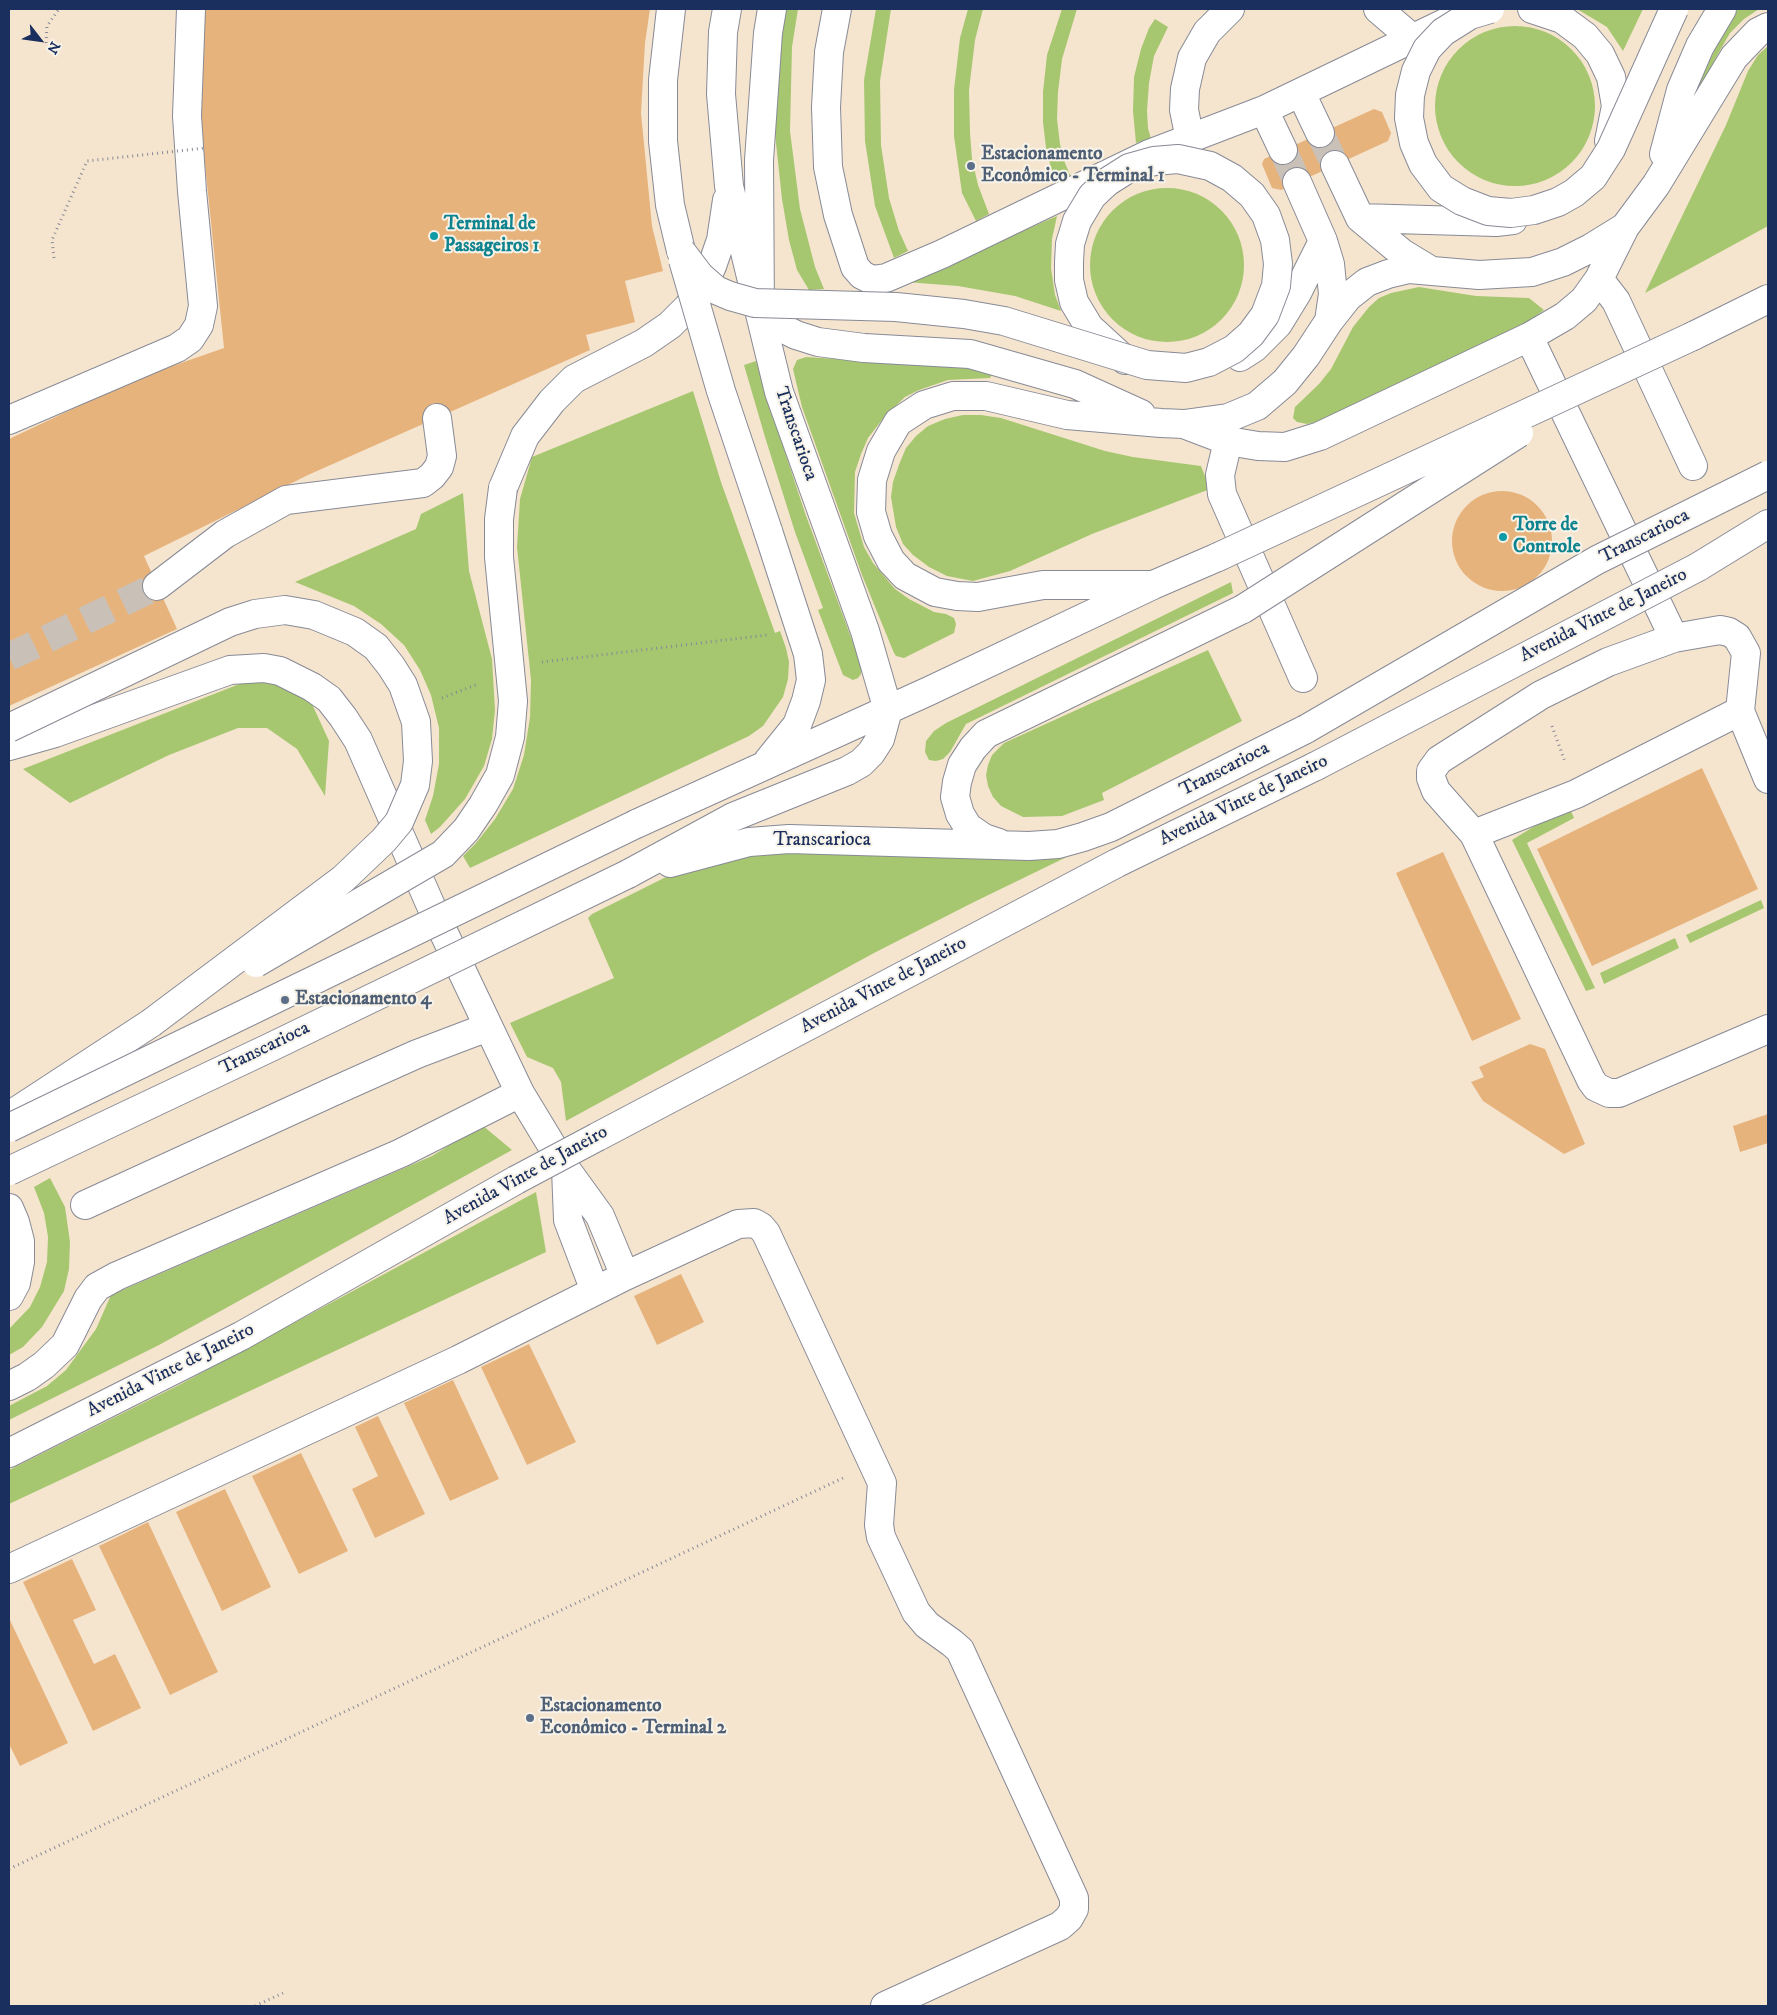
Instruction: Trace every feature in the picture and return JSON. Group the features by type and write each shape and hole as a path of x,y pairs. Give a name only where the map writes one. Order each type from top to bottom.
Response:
{"street":[{"path":"9,420 177,348 190,339 199,325 203,306 187,116 191,9"},
{"path":"671,9 663,80 663,141 670,205 681,251 721,391 808,654 811,680 797,725 764,766"},
{"path":"727,9 721,94 729,186 760,314 774,324 796,335 818,342 864,348 970,354 1075,384 1173,424 1228,441 1258,446 1285,447 1320,436 1529,337 1565,316 1584,300 1599,279 1625,227 1656,184 1734,57 1758,32 1768,27"},
{"name":"Transcarioca","path":"9,1171 628,874 733,817 847,771 871,753 880,740 888,710 865,631 779,392 760,314 759,160 768,33 772,9"},
{"path":"837,9 829,52 826,107 828,167 838,215 854,267 862,275 872,280 886,278 902,271 1150,154 1264,110 1474,9"},
{"path":"1190,139 1184,110 1185,89 1192,58 1207,32 1230,9"},
{"path":"1378,9 1413,39"},
{"path":"1490,9 1470,14 1443,32 1427,49 1416,70 1410,95 1409,118 1414,143 1423,164 1441,188 1462,201 1488,211 1511,213 1534,210 1558,202 1574,193 1592,176 1611,149 1674,9"},
{"path":"1360,218 1510,221 1539,215 1574,198 1600,168 1612,134 1616,106 1611,77 1600,54 1585,36 1562,19 1532,9"},
{"path":"1656,184 1681,90 1700,46 1722,9"},
{"path":"1301,93 1320,133"},
{"path":"1264,110 1283,150"},
{"path":"681,251 700,276 716,290 755,303 896,307 964,314 1004,321 1147,365 1186,368 1209,362 1234,349 1251,334 1265,314 1276,286 1278,264 1275,240 1266,215 1252,195 1232,178 1210,166 1178,159 1154,161 1129,168 1107,182 1092,196 1077,221 1070,244 1069,280 1074,302 1089,327 1108,346 1129,364 1160,375 1196,376 1224,367 1254,348 1278,324 1297,293 1323,241"},
{"path":"1335,165 1360,218 1402,253 1430,270"},
{"path":"1297,182 1323,241 1330,264 1333,294 1328,321"},
{"path":"9,1116 150,1024 442,854 466,830 500,775 510,737 514,700 499,557 499,519 503,488 525,436 552,400 574,379 644,343 670,325 688,307 702,288 721,240 729,186"},
{"path":"1152,585 1043,585 978,597 935,592 906,576 891,561 878,536 871,512 872,480 880,451 898,422 924,405 953,396 986,396 1066,414 1173,424 1228,418 1257,406 1284,382 1306,356 1328,321 1348,297 1367,282 1409,269 1478,275 1532,272 1563,262 1591,248 1625,227"},
{"path":"1599,279 1616,301 1693,466"},
{"path":"9,1128 636,824 888,710 1152,585 1218,557 1692,336 1766,299"},
{"path":"1529,337 1674,638"},
{"path":"1008,846 984,838 968,827 960,814 956,798 957,782 962,765 986,734 1243,608 1610,374"},
{"path":"157,586 225,534 286,500 423,483 439,467 442,456 437,418"},
{"path":"1228,441 1220,474 1222,494 1303,678"},
{"name":"Transcarioca","path":"628,874 749,842 790,839 1029,846 1058,844 1083,837 1111,827 1306,729 1597,560 1768,475"},
{"path":"1698,567 1768,524"},
{"name":"Avenida Vinte de Janeiro","path":"9,1453 242,1336 516,1180 1117,863 1316,766 1698,567 1768,538"},
{"path":"9,728 230,622 255,614 285,610 314,615 355,632 376,647 403,685 416,722 418,762 415,785 399,822 384,840 343,879 150,1024"},
{"path":"1768,779 1740,711 1746,653 1737,638 1729,632 1720,630 1674,638 1608,662 1541,695 1435,764 1431,778 1436,791 1474,834 1591,1080 1602,1091 1619,1093 1768,1029"},
{"path":"9,746 55,733 230,670 264,668 280,671 312,687 329,699 358,740 431,906 520,1093 566,1169 600,1216 625,1276"},
{"path":"1474,834 1576,794 1740,711"},
{"path":"85,1205 340,1088 417,1054 488,1027"},
{"path":"9,1386 27,1377 44,1365 65,1345 88,1299 97,1287 117,1276 401,1153 520,1093"},
{"path":"566,1169 568,1220 595,1291"},
{"path":"9,1208 20,1241 20,1262 16,1283 9,1296"},
{"path":"9,1569 458,1360 625,1276 738,1224 754,1223 766,1233 882,1483 878,1525 881,1537 916,1612 926,1624 960,1650 1074,1898 1074,1909 1069,1918 1060,1926 885,2006"}],"path":[{"path":"46,43 47,26 60,9"},
{"path":"54,258 52,240 87,162 204,148"},
{"path":"539,662 771,635"},
{"path":"9,1869 874,1464"},
{"path":"255,2006 283,1993"}],"green space":[{"path":"784,9 798,9 792,47 790,131 800,209 815,267 824,289 809,290 797,270 789,240 782,199 775,134 775,100"},
{"path":"876,9 891,9 880,81 881,145 889,198 899,231 908,251 894,258 875,206 865,141 864,80"},
{"path":"968,9 983,9 975,40 969,90 970,133 972,159 978,185 989,214 976,221 962,193 954,136 954,90 960,38"},
{"path":"1062,9 1077,9 1062,59 1057,119 1060,144 1071,177 1058,183 1051,168 1046,148 1043,122 1043,92 1047,55"},
{"path":"1577,9 1643,9 1623,51 1607,27"},
{"path":"1738,9 1759,9 1744,19 1730,33 1714,61 1690,114 1686,112 1723,32"},
{"path":"1155,19 1168,27 1154,56 1149,83 1147,111 1151,139 1136,143 1133,111 1134,77 1141,49 1149,28"},
{"path":"1515,26 1546,32 1566,44 1577,55 1589,75 1595,106 1589,137 1577,157 1566,168 1546,180 1515,186 1484,180 1464,168 1453,157 1441,137 1435,106 1441,75 1453,55 1464,44 1484,32"},
{"path":"1768,46 1768,226 1645,293 1726,125 1748,71 1758,55"},
{"path":"1167,188 1196,194 1210,201 1221,211 1231,222 1238,236 1244,265 1238,294 1231,308 1221,319 1210,329 1196,336 1167,342 1138,336 1124,329 1113,319 1103,308 1096,294 1090,265 1096,236 1103,222 1113,211 1124,201 1138,194"},
{"path":"1057,216 1052,239 1051,268 1055,295 1061,311 1015,296 958,286 906,282"},
{"path":"1419,287 1476,296 1529,298 1544,310 1501,342 1354,413 1307,424 1297,422 1293,418 1295,407 1319,384 1331,369 1353,327 1369,307 1379,298 1391,293"},
{"path":"806,357 960,367 992,374 990,378 948,380 905,397 885,416 868,438 855,472 854,513 864,547 873,563 895,589 909,599 934,612 946,614 954,618 956,624 954,633 904,658 896,656 894,653 862,575 802,407 793,369 797,360"},
{"path":"756,361 805,513 862,667 861,674 853,680 843,675 818,610 823,608 795,532 765,437 744,365"},
{"path":"693,391 721,482 775,633 780,631 786,648 789,662 788,679 783,697 763,726 749,736 470,868 463,856 495,819 513,789 524,755 530,717 531,680 517,547 520,499 532,457"},
{"path":"963,415 1001,418 1105,451 1133,457 1201,466 1210,489 1092,534 1010,571 973,581 947,576 929,567 913,555 903,544 896,527 891,497 893,482 900,462 906,448 916,436 928,426 945,419"},
{"path":"463,493 469,571 492,659 495,710 492,739 484,766 465,799 440,827 431,834 425,820 433,796 439,764 439,728 431,695 420,670 404,645 381,624 354,606 295,582 416,529 421,514"},
{"path":"1231,582 1233,593 966,724 950,752 943,759 929,760 925,752 926,741 934,731 946,723"},
{"path":"1208,650 1242,721 1102,793 1104,800 1062,816 1023,817 1001,806 993,797 986,775 988,765 992,755 1004,743"},
{"path":"247,681 286,683 312,704 329,741 325,796 297,749 267,728 238,728 169,755 70,803 23,769"},
{"path":"1570,809 1574,818 1527,843 1595,988 1586,991 1512,840 1551,816"},
{"path":"739,849 1077,852 874,953 566,1121 561,1082 553,1068 527,1057 510,1023 614,978 588,918 592,914 674,873"},
{"path":"1761,900 1764,908 1690,943 1686,935"},
{"path":"1675,938 1679,948 1604,984 1600,973"},
{"path":"482,1125 512,1150 159,1345 9,1420 9,1406 47,1386 66,1370 96,1329 111,1295 432,1156"},
{"path":"50,1178 65,1207 70,1242 69,1269 64,1291 42,1327 23,1347 9,1355 9,1329 30,1307 40,1287 47,1262 48,1237 44,1213 34,1187"},
{"path":"536,1192 546,1252 9,1504 9,1470 179,1385"}],"building":[{"name":"Terminal de Passageiros 1","path":"205,9 650,9 645,43 641,113 652,226 663,271 625,281 635,322 586,335 590,350 308,475 144,556 177,629 9,706 9,439 138,378 224,348 200,116 200,67"},
{"path":"1374,109 1382,112 1391,133 1388,141 1281,190 1272,188 1262,164 1264,159"},
{"name":"Torre de Controle","path":"1502,491 1521,494 1538,505 1549,522 1552,541 1549,560 1538,577 1521,588 1502,591 1483,588 1466,577 1455,560 1452,541 1455,522 1466,505 1483,494"},
{"path":"1702,768 1758,889 1592,966 1537,849"},
{"path":"1443,852 1521,1019 1472,1041 1396,873"},
{"path":"1530,1044 1545,1049 1585,1144 1564,1154 1483,1101 1471,1082 1484,1077 1479,1067"},
{"path":"1768,1114 1768,1143 1740,1152 1733,1126"},
{"path":"681,1274 704,1322 657,1345 634,1296"},
{"path":"529,1344 576,1442 527,1465 481,1367"},
{"path":"453,1380 499,1479 450,1501 404,1403"},
{"path":"378,1416 425,1514 375,1538 352,1489 378,1476 355,1427"},
{"path":"301,1453 348,1551 299,1574 252,1476"},
{"path":"225,1489 271,1587 222,1611 176,1512"},
{"path":"148,1522 218,1672 170,1695 99,1546"},
{"path":"72,1559 96,1610 73,1620 94,1664 115,1654 141,1708 93,1731 23,1582"},
{"path":"9,1618 68,1743 20,1766 9,1744"}],"tunnel":[{"path":"1320,133 1335,165"},
{"path":"1283,150 1297,182"},
{"path":"9,657 157,586"}],"place":[{"name":"Estacionamento Econômico - Terminal 1","path":"971,166"},
{"name":"Terminal de Passageiros 1","path":"434,236"},
{"name":"Torre de Controle","path":"1503,537"},
{"name":"Estacionamento 4","path":"285,1000"},
{"name":"Estacionamento Econômico - Terminal 2","path":"530,1718"}]}
